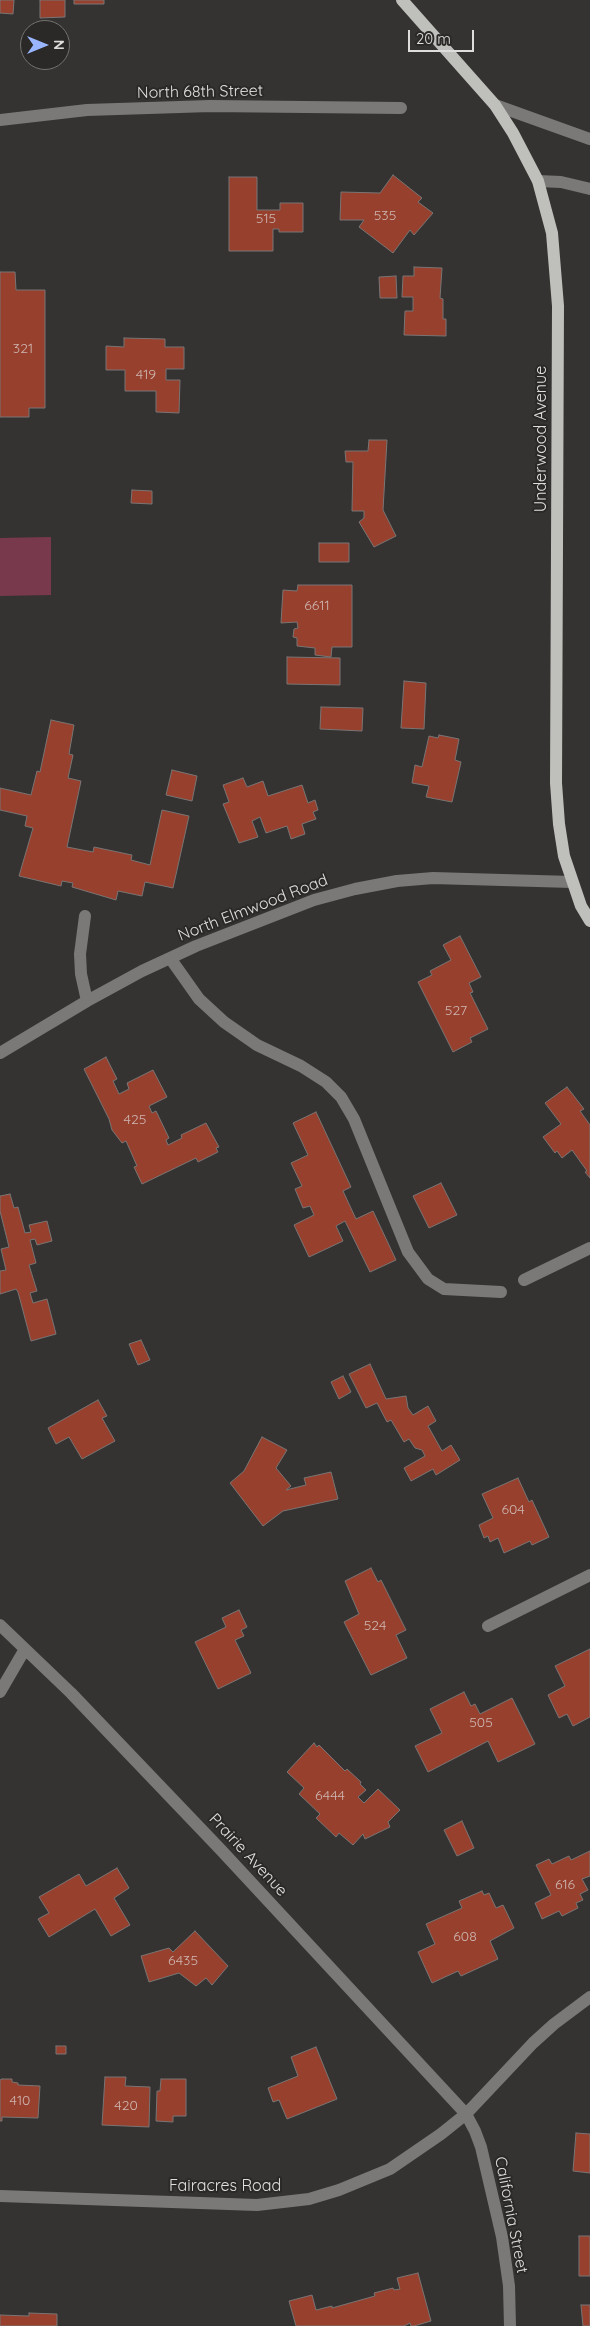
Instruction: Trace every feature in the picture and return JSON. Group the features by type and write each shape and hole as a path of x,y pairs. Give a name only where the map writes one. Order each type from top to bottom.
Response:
{"main road":[{"name":"Underwood Avenue","path":"402,0 495,104 514,133 538,181 552,233 558,306 556,783 559,824 572,882 581,906 590,921"}],"street":[{"path":"495,104 590,139"},
{"name":"North 68th Street","path":"0,120 87,110 192,107 401,108"},
{"path":"538,181 561,182 590,189"},
{"name":"North Elmwood Road","path":"0,1053 86,1001 170,958 314,900 355,889 397,881 433,878 572,882"},
{"path":"85,916 80,954 81,974 86,1001"},
{"path":"170,958 199,1000 224,1022 256,1045 301,1066 326,1082 341,1097 354,1119 408,1252 428,1280 444,1289 501,1292"},
{"path":"524,1280 590,1248"},
{"path":"488,1626 590,1575"},
{"name":"Prairie Avenue","path":"0,1625 71,1693 221,1850 466,2114"},
{"path":"0,1692 25,1649"},
{"name":"Fairacres Road","path":"0,2196 257,2205 309,2199 356,2184 390,2168 441,2134 466,2114 532,2043 590,1997"},
{"name":"California Street","path":"466,2114 481,2147 502,2237 509,2286 510,2326"}],"shaded area":[{"path":"51,537 51,595 0,596 0,538"}],"building":[{"path":"0,0 14,0 13,14 0,13"},
{"path":"40,0 65,0 65,17 40,18"},
{"path":"74,0 104,0 104,4 74,4"},
{"path":"393,175 422,198 418,202 433,213 414,235 410,230 393,253 359,227 364,220 340,220 341,192 380,193"},
{"path":"229,177 257,177 257,210 280,210 280,203 303,203 303,232 279,232 279,229 273,229 273,251 229,251"},
{"path":"414,267 442,268 440,298 443,299 443,319 446,319 446,336 404,335 405,311 413,311 413,297 402,297 403,276 414,276"},
{"path":"0,272 15,272 16,290 45,290 45,408 29,408 29,417 0,417"},
{"path":"396,276 397,298 380,298 379,277"},
{"path":"124,338 165,339 165,347 184,347 184,369 166,369 166,380 180,380 179,413 156,412 156,391 125,391 125,370 106,370 106,346 124,347"},
{"path":"369,440 387,440 383,510 396,536 374,547 359,522 364,518 364,511 352,511 353,462 346,462 345,451 368,451"},
{"path":"132,490 152,491 152,504 131,503"},
{"path":"319,543 349,543 349,562 319,562"},
{"path":"298,585 352,585 352,647 332,647 331,657 315,655 315,648 297,646 297,638 293,637 294,629 298,628 297,622 281,623 283,590 297,591"},
{"path":"287,657 340,658 340,685 287,684"},
{"path":"404,681 426,683 424,729 401,728"},
{"path":"321,707 363,708 362,731 320,729"},
{"path":"51,720 74,725 69,754 73,755 68,778 81,781 67,847 93,852 94,847 132,855 131,860 150,865 162,810 189,816 173,888 145,882 142,896 118,891 116,900 72,887 73,883 62,881 61,886 19,876 33,828 25,826 27,816 0,810 0,788 31,795 37,771 40,772"},
{"path":"439,735 459,739 455,760 461,762 452,802 426,797 429,786 412,783 415,765 422,767 429,736 438,738"},
{"path":"172,770 197,776 192,801 166,795"},
{"path":"243,778 247,787 263,781 268,796 302,785 308,803 315,800 318,810 313,812 316,819 302,824 305,834 291,839 287,826 266,833 260,817 252,821 258,837 239,843 223,804 229,802 223,785"},
{"path":"460,936 481,977 469,983 473,992 470,993 488,1029 470,1038 472,1042 453,1052 418,982 432,975 430,971 451,960 443,945"},
{"path":"106,1057 117,1079 113,1081 119,1094 129,1089 127,1083 153,1070 167,1097 149,1106 152,1113 156,1111 169,1138 166,1140 168,1145 182,1138 181,1135 206,1123 219,1147 216,1148 218,1152 198,1162 196,1158 142,1184 134,1167 137,1166 126,1141 122,1143 112,1130 109,1119 84,1069"},
{"path":"567,1087 584,1109 580,1111 590,1125 590,1178 572,1150 562,1158 557,1151 555,1153 543,1137 561,1124 545,1103"},
{"path":"316,1112 351,1187 343,1191 356,1219 373,1211 396,1260 370,1272 345,1221 336,1226 343,1241 309,1257 294,1225 314,1215 310,1206 303,1208 295,1189 302,1186 291,1163 308,1155 293,1123"},
{"path":"441,1183 457,1215 429,1228 413,1196"},
{"path":"10,1194 14,1208 18,1207 25,1233 31,1232 29,1225 47,1221 52,1241 37,1245 35,1239 30,1240 36,1263 29,1265 37,1291 30,1293 33,1303 47,1299 56,1334 31,1341 18,1292 16,1289 0,1294 0,1271 6,1270 1,1249 9,1247 0,1211 0,1196"},
{"path":"141,1340 150,1360 138,1365 129,1344"},
{"path":"370,1364 386,1399 406,1396 408,1408 413,1415 428,1406 436,1421 428,1426 442,1451 451,1445 460,1460 436,1475 433,1469 411,1481 404,1468 425,1456 422,1450 415,1448 409,1439 404,1442 391,1420 387,1422 377,1403 366,1408 349,1374"},
{"path":"343,1376 351,1392 339,1399 331,1382"},
{"path":"98,1400 107,1416 102,1418 115,1441 82,1459 69,1437 56,1444 48,1428"},
{"path":"262,1437 287,1450 276,1468 291,1486 286,1490 306,1485 304,1478 331,1472 338,1499 283,1511 263,1526 230,1483 244,1471"},
{"path":"518,1478 529,1502 532,1500 549,1537 532,1545 530,1541 504,1553 498,1538 490,1542 488,1536 484,1538 479,1525 493,1518 482,1494"},
{"path":"371,1568 378,1582 381,1580 406,1630 396,1635 407,1658 371,1675 344,1622 359,1614 345,1581"},
{"path":"239,1610 247,1627 241,1630 244,1636 235,1640 251,1673 218,1689 195,1642 226,1627 222,1618"},
{"path":"590,1649 590,1717 573,1726 567,1714 559,1718 548,1695 565,1686 555,1666"},
{"path":"464,1692 471,1706 475,1704 480,1714 512,1698 535,1744 498,1762 488,1741 428,1772 415,1746 442,1733 430,1709"},
{"path":"314,1743 317,1747 319,1745 345,1771 347,1769 361,1782 360,1784 366,1790 358,1797 364,1803 378,1789 400,1810 388,1822 390,1827 365,1839 363,1834 353,1845 339,1833 336,1837 316,1818 320,1814 299,1794 304,1788 287,1772"},
{"path":"462,1821 474,1848 457,1856 444,1830"},
{"path":"590,1851 590,1876 582,1879 588,1890 580,1894 583,1900 576,1903 578,1908 562,1916 559,1911 542,1919 535,1903 551,1895 536,1865 549,1859 552,1864 569,1856 571,1860"},
{"path":"117,1868 129,1888 114,1898 130,1925 111,1936 95,1909 49,1937 38,1919 49,1913 39,1897 79,1874 86,1886"},
{"path":"482,1891 484,1895 489,1893 496,1908 503,1905 514,1928 490,1941 498,1959 461,1976 458,1971 432,1983 418,1952 435,1944 426,1924 462,1908 459,1901"},
{"path":"195,1931 228,1966 212,1985 206,1978 196,1986 179,1973 149,1982 141,1956 169,1948 173,1952"},
{"path":"56,2046 66,2046 66,2054 56,2054"},
{"path":"316,2047 337,2099 287,2119 279,2100 273,2102 268,2088 298,2076 291,2057"},
{"path":"105,2077 126,2077 125,2086 150,2087 149,2127 102,2125"},
{"path":"12,2079 12,2082 18,2083 18,2085 40,2086 38,2118 2,2117 2,2121 0,2121 0,2080"},
{"path":"161,2079 186,2079 186,2116 173,2116 173,2122 156,2121 157,2091 160,2091"},
{"path":"576,2133 590,2134 590,2173 573,2171"},
{"path":"579,2236 590,2236 590,2276 579,2276"},
{"path":"418,2273 431,2321 414,2326 411,2326 410,2323 404,2326 296,2326 289,2301 312,2295 316,2310 332,2306 332,2308 375,2296 374,2293 393,2288 394,2290 400,2289 397,2278"},
{"path":"581,2305 590,2305 590,2326 583,2326"},
{"path":"29,2313 57,2314 57,2326 0,2326 0,2315 29,2316"}]}
